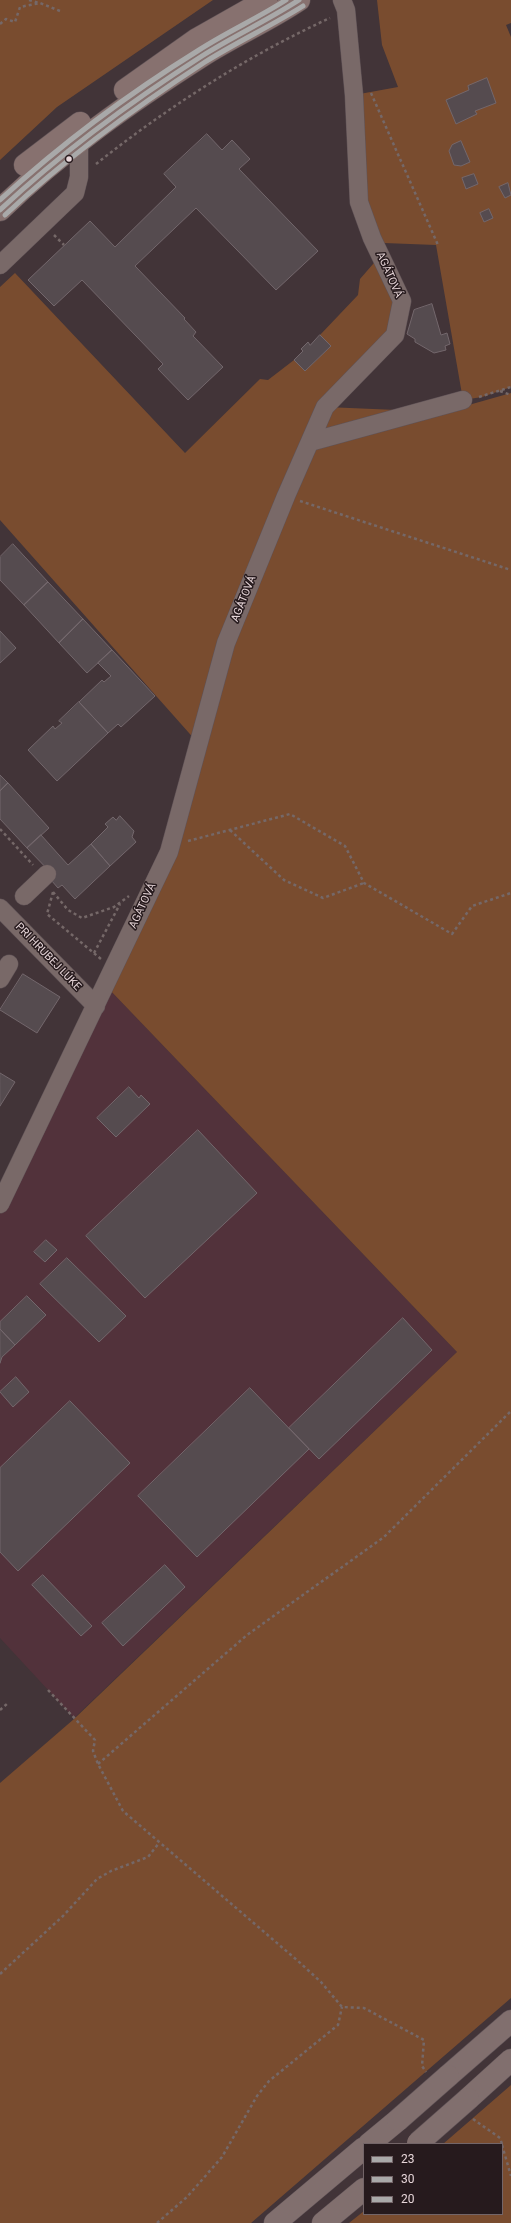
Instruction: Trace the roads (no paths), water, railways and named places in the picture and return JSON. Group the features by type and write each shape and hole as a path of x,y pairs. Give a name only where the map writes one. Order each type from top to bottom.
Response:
{"highway":[{"path":"370,2143 511,2021"},
{"path":"418,2143 511,2060"},
{"path":"275,2223 363,2149"},
{"path":"323,2223 363,2190"}],"main road":[{"path":"0,189 28,163 127,89 197,40 266,0"},
{"path":"0,210 34,177 79,142 203,56 299,0"}],"street":[{"name":"AGÁTOVÁ","path":"0,1204 5,1181 96,1006 170,845 226,643 286,496 325,407 395,335 402,301 372,238 359,202 354,95 344,5"},
{"path":"0,265 75,193 79,177 79,142"},
{"path":"310,442 463,400"},
{"path":"24,896 48,880"},
{"name":"PRI HRUBEJ LÚKE","path":"0,908 96,1006"}]}
